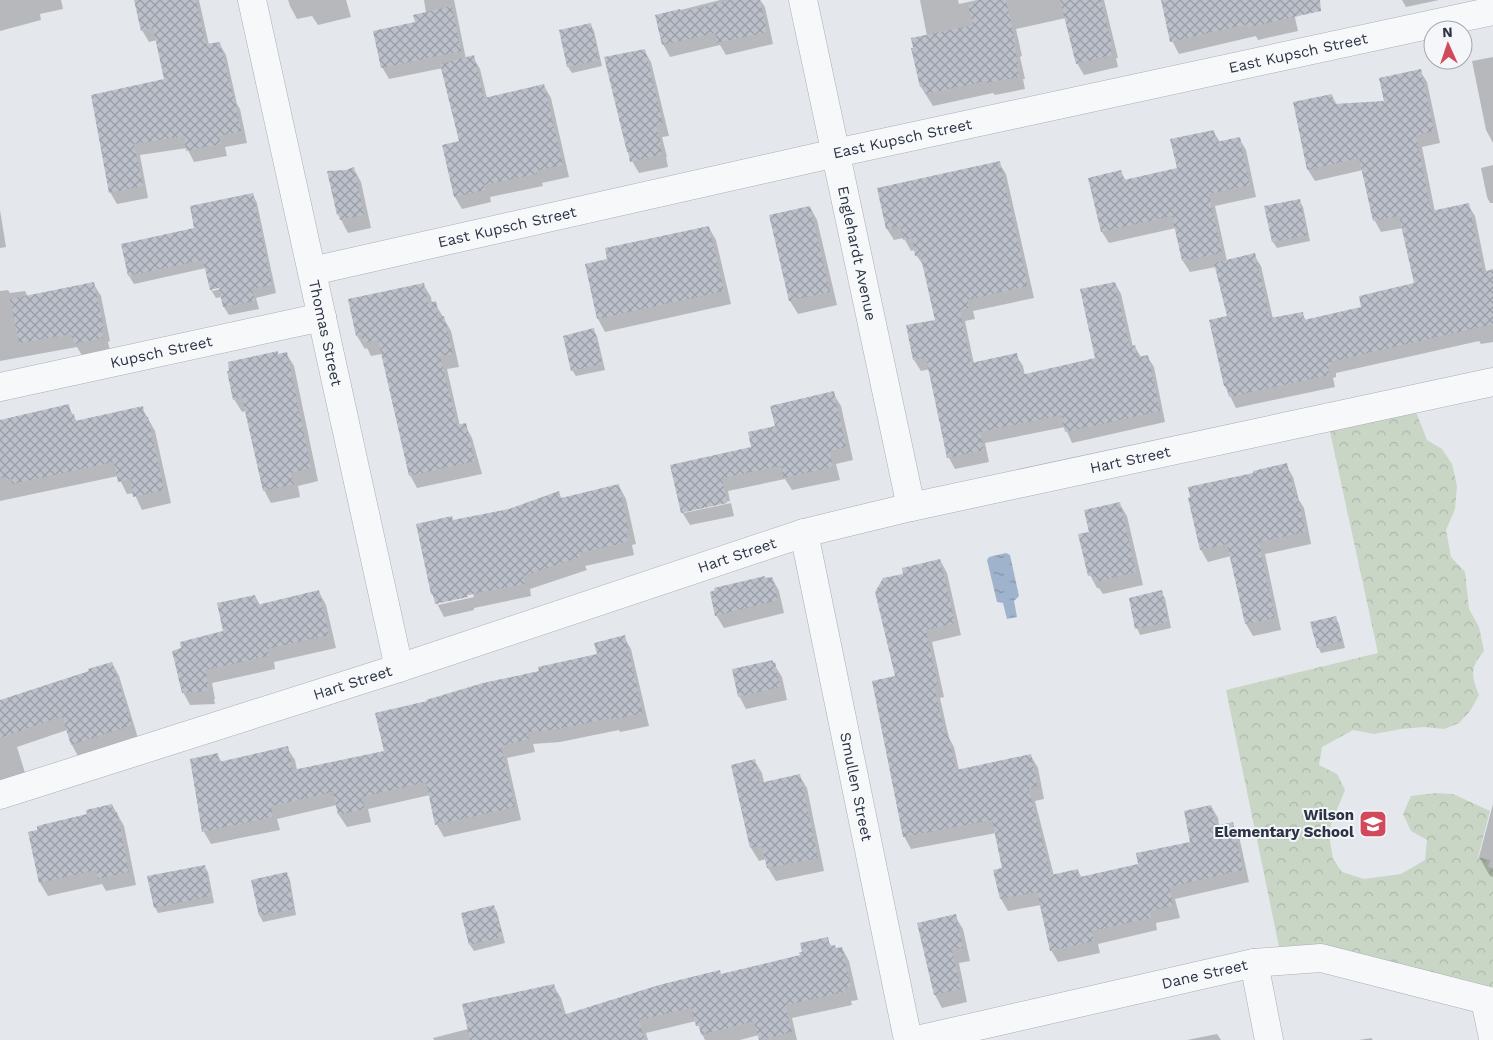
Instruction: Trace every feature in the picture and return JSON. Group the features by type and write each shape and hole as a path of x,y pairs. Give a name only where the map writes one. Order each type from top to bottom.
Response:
{"street":[{"name":"Thomas Street","path":"252,0 399,668"},
{"name":"Englehardt Avenue","path":"803,0 911,507"},
{"name":"East Kupsch Street","path":"312,271 836,154 1493,12"},
{"name":"Kupsch Street","path":"0,386 322,317"},
{"name":"Hart Street","path":"0,795 399,668 804,533 911,507 1493,382"},
{"name":"Smullen Street","path":"804,533 908,1040"},
{"name":"Dane Street","path":"917,1040 1254,963 1321,958 1489,1001"},
{"path":"1254,963 1269,1040"},
{"path":"1489,1001 1493,1038"}],"green space":[{"name":"Wilson Elementary School","path":"1411,399 1427,440 1442,449 1452,464 1457,486 1455,509 1446,530 1451,557 1465,572 1469,609 1479,627 1484,651 1476,662 1473,672 1474,682 1479,695 1470,711 1459,723 1444,729 1424,727 1374,734 1353,730 1322,747 1319,765 1337,774 1345,790 1331,824 1330,841 1333,859 1342,872 1364,879 1401,874 1425,860 1427,840 1411,831 1403,814 1411,796 1435,793 1453,794 1490,811 1478,857 1490,860 1488,867 1493,868 1493,1002 1282,961 1226,690 1378,653 1327,418"}],"water":[{"path":"1006,553 1010,555 1019,596 1014,601 1017,617 1007,619 1003,603 997,602 987,560 989,557"}],"building":[{"path":"134,0 196,0 206,44 220,42 241,131 219,136 221,144 186,151 184,136 134,144 143,186 109,193 91,95 164,79 153,28 141,31"},
{"path":"731,0 760,0 767,32 717,43 715,33 662,45 655,15 680,9 681,12"},
{"path":"976,0 1006,0 1016,44 1014,44 1019,77 986,83 986,81 925,94 923,86 920,87 911,48 913,48 911,38 973,25 968,5 976,3"},
{"path":"1060,0 1101,0 1112,45 1110,46 1112,55 1076,64"},
{"path":"1161,0 1320,0 1321,11 1249,27 1248,24 1170,42"},
{"path":"452,6 461,51 381,68 373,31 415,22 413,15"},
{"path":"591,23 599,60 567,67 559,30"},
{"path":"645,49 663,123 656,125 662,154 630,162 604,57"},
{"path":"474,55 484,98 544,84 563,165 536,171 537,174 484,185 485,190 454,197 442,145 459,141 440,64"},
{"path":"1421,69 1434,131 1416,135 1431,211 1469,203 1483,272 1493,270 1493,324 1330,362 1331,365 1328,366 1329,375 1229,397 1226,386 1224,386 1209,320 1227,316 1214,263 1255,253 1270,318 1303,312 1304,320 1361,307 1359,296 1414,283 1399,216 1373,221 1359,158 1307,170 1293,102 1332,94 1334,104 1384,101 1379,78"},
{"path":"1214,130 1216,142 1240,137 1250,185 1209,194 1222,253 1182,261 1172,216 1101,232 1088,178 1121,170 1124,180 1177,168 1170,139"},
{"path":"1000,161 1028,286 967,300 969,308 960,310 971,363 1017,353 1021,375 1095,358 1080,289 1115,282 1130,347 1135,345 1138,357 1148,355 1160,411 1065,432 1061,415 980,432 984,450 947,458 926,358 913,360 906,325 935,320 920,254 915,256 912,238 903,240 900,226 886,229 877,188"},
{"path":"354,167 364,215 340,220 337,215 327,171 346,170"},
{"path":"253,193 272,285 252,289 255,301 223,307 219,288 210,290 203,260 128,276 121,244 194,228 190,206"},
{"path":"1300,199 1307,235 1272,242 1264,206"},
{"path":"810,206 830,292 789,301 769,215"},
{"path":"709,226 724,291 597,319 585,264 607,259 605,248"},
{"path":"94,282 104,329 101,329 103,338 74,344 71,334 19,343 10,299"},
{"path":"424,283 428,303 436,301 439,317 444,316 453,354 440,356 457,425 466,423 475,461 409,476 378,340 363,343 361,335 356,336 348,299"},
{"path":"594,328 602,364 571,371 563,336"},
{"path":"278,351 278,354 287,352 311,468 291,473 294,484 263,491 242,398 233,400 227,371 229,371 228,362"},
{"path":"834,391 846,447 830,451 833,467 783,478 781,466 722,478 727,503 681,513 670,465 751,447 748,432 775,426 770,406"},
{"path":"69,404 75,421 143,406 145,417 148,417 164,490 133,497 130,479 118,482 114,462 12,484 11,479 6,480 6,477 0,478 0,420"},
{"path":"1287,463 1306,532 1259,542 1275,618 1245,624 1227,544 1200,550 1188,498 1190,497 1188,487 1253,473 1253,471"},
{"path":"619,484 629,531 626,532 628,542 579,553 580,557 523,576 525,584 467,595 468,597 435,604 433,594 431,594 416,524 452,516 453,520 509,509 559,491 561,498"},
{"path":"1120,502 1136,572 1095,582 1093,575 1088,576 1078,534 1089,532 1084,510"},
{"path":"940,559 955,623 926,630 938,685 934,686 945,734 948,733 956,770 1031,754 1038,787 1029,789 1051,875 1078,869 1080,877 1138,864 1136,853 1190,842 1184,811 1211,805 1216,826 1233,822 1243,870 1169,887 1174,906 1150,911 1151,918 1092,931 1094,941 1050,951 1037,892 1000,899 993,870 1002,868 992,820 903,837 872,681 895,676 875,592 883,578 903,574 902,568"},
{"path":"765,576 765,578 772,577 778,600 715,616 710,592 715,590 714,588"},
{"path":"319,590 329,635 267,649 269,656 205,670 209,686 207,686 208,691 182,693 172,651 181,648 180,642 223,631 217,603 255,595 257,605"},
{"path":"1162,590 1168,622 1135,629 1129,598"},
{"path":"1336,616 1342,641 1317,648 1310,622"},
{"path":"625,635 643,713 553,730 527,732 529,739 501,746 515,807 435,825 426,782 362,797 365,809 338,815 333,792 271,806 273,817 202,832 190,759 218,753 219,762 288,746 293,770 384,751 375,713 427,701 483,683 539,671 538,667 597,654 594,643"},
{"path":"773,660 780,687 738,697 732,669"},
{"path":"112,662 132,725 71,745 62,716 0,738 0,700"},
{"path":"755,759 760,783 800,774 818,858 767,868 762,846 750,848 731,765"},
{"path":"112,804 114,813 117,812 129,872 98,879 96,870 39,883 28,832 37,830 37,826 87,814 86,810"},
{"path":"205,865 211,896 154,908 147,876"},
{"path":"287,872 294,909 259,916 251,880"},
{"path":"494,905 503,937 469,945 461,913"},
{"path":"956,914 963,948 952,950 961,989 934,995 917,923"},
{"path":"828,937 830,946 842,947 851,987 844,988 845,992 785,1005 792,1032 759,1040 754,1021 701,1035 699,1026 696,1026 691,1008 639,1020 645,1040 470,1040 462,1004 554,984 563,1015 659,985 720,970 721,974 800,955 799,952 802,952 800,943"}],"place":[{"name":"Wilson Elementary School","path":"1373,824"}]}
